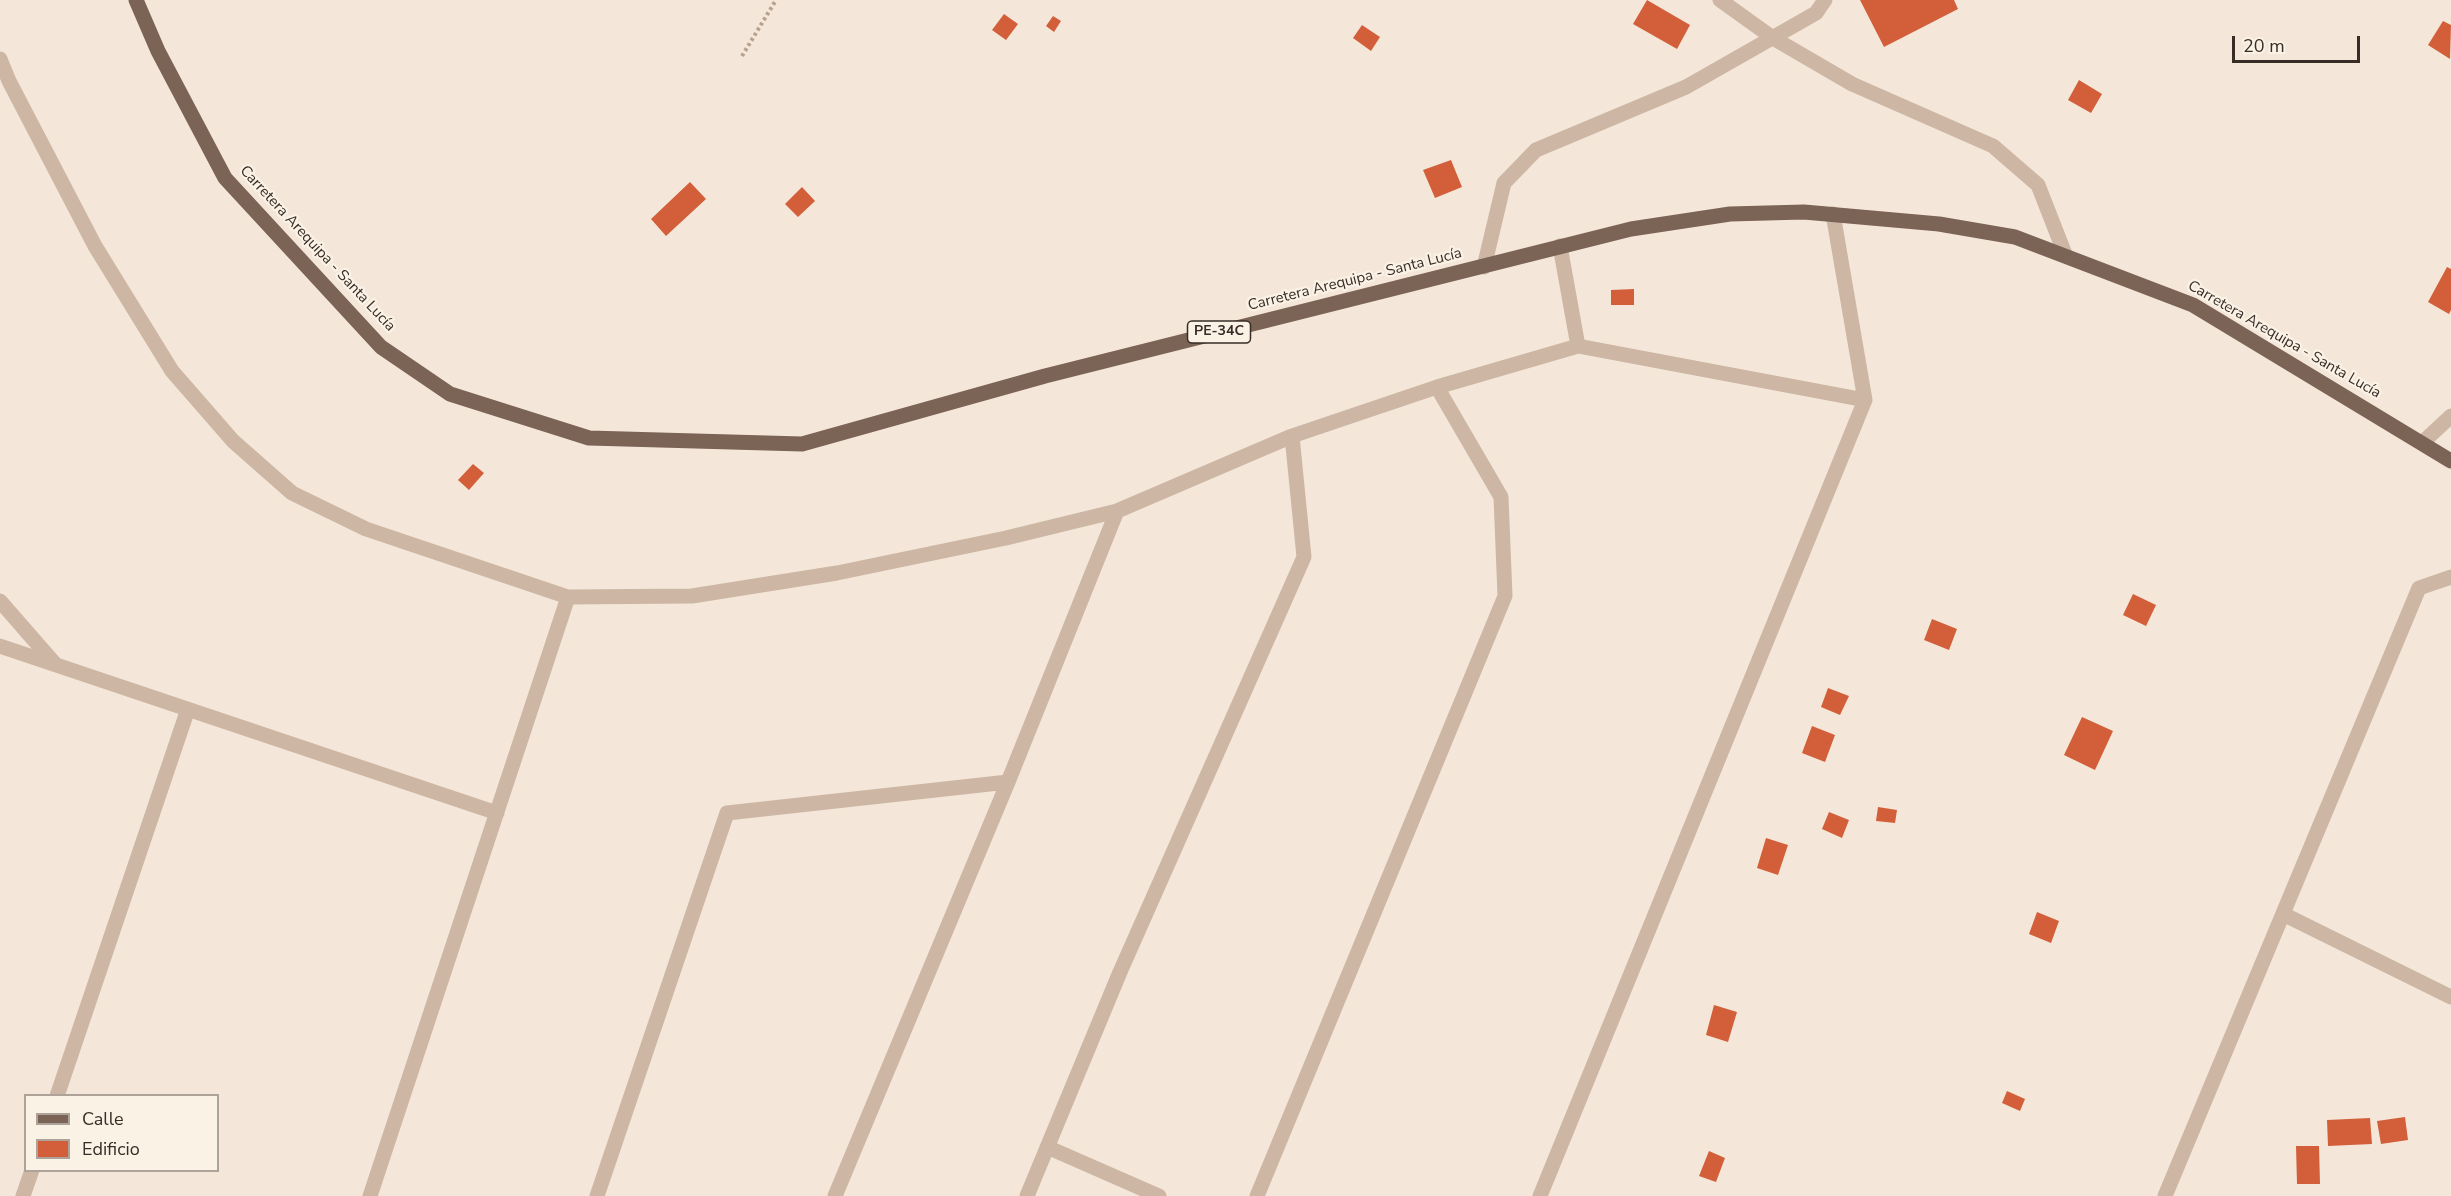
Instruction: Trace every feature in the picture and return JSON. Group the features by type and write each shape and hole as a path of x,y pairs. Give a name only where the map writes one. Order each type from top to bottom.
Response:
{"main road":[{"name":"Carretera Arequipa - Santa Lucía","path":"136,0 158,51 225,178 381,346 450,394 589,438 802,444 1045,375 1631,229 1730,214 1804,212 1939,224 2015,237 2065,254 2193,304 2451,461"}],"street":[{"path":"1720,0 1773,38 1852,84 1993,146 2038,185 2065,254"},
{"path":"1484,267 1504,183 1536,150 1686,87 1816,13 1825,0"},
{"path":"0,59 95,246 172,371 233,441 292,493 366,529 568,597 692,596 860,568 1006,538 1117,511 1293,436 1437,387 1578,346 1865,400"},
{"path":"1540,1196 1865,400 1833,214"},
{"path":"1560,246 1578,346"},
{"path":"1257,1196 1505,596 1501,496 1437,387"},
{"path":"2423,442 2451,416"},
{"path":"1027,1196 1120,972 1304,557 1293,436"},
{"path":"835,1196 1008,782 1117,511"},
{"path":"2165,1196 2419,588 2451,577"},
{"path":"370,1196 568,597"},
{"path":"0,601 56,665"},
{"path":"0,646 497,813"},
{"path":"57,1094 188,709"},
{"path":"597,1196 727,813 1008,782"},
{"path":"2283,914 2451,997"},
{"path":"1047,1148 1159,1196"},
{"path":"23,1196 31,1172"}],"path":[{"path":"742,56 776,0"}],"building":[{"path":"1647,0 1690,25 1677,49 1633,24"},
{"path":"1860,0 1954,0 1958,9 1884,47"},
{"path":"1004,14 1018,24 1006,40 992,30"},
{"path":"1053,16 1061,21 1054,32 1046,26"},
{"path":"2443,21 2451,25 2450,59 2428,45"},
{"path":"1362,25 1380,37 1371,51 1353,38"},
{"path":"2079,80 2102,94 2091,113 2068,100"},
{"path":"1451,160 1462,187 1435,198 1423,170"},
{"path":"690,182 706,199 666,236 651,219"},
{"path":"802,187 815,201 798,217 785,204"},
{"path":"2447,267 2451,269 2451,310 2449,314 2428,302"},
{"path":"1634,289 1634,305 1611,305 1611,290"},
{"path":"473,464 484,473 469,490 458,480"},
{"path":"2133,594 2156,605 2146,626 2123,615"},
{"path":"1932,619 1957,629 1949,650 1924,640"},
{"path":"1828,688 1849,696 1840,715 1821,707"},
{"path":"2082,717 2113,731 2095,770 2064,755"},
{"path":"1812,726 1835,735 1825,762 1802,753"},
{"path":"1878,807 1897,810 1895,823 1876,821"},
{"path":"1829,812 1849,820 1842,838 1822,829"},
{"path":"1766,838 1788,845 1778,875 1757,868"},
{"path":"2037,912 2059,921 2051,943 2029,934"},
{"path":"1714,1005 1737,1012 1728,1042 1706,1035"},
{"path":"2007,1091 2025,1099 2020,1111 2002,1103"},
{"path":"2405,1117 2408,1140 2381,1144 2377,1121"},
{"path":"2370,1118 2372,1144 2328,1146 2327,1120"},
{"path":"2296,1146 2319,1146 2320,1184 2297,1184"},
{"path":"1709,1151 1725,1158 1716,1182 1699,1176"}]}
